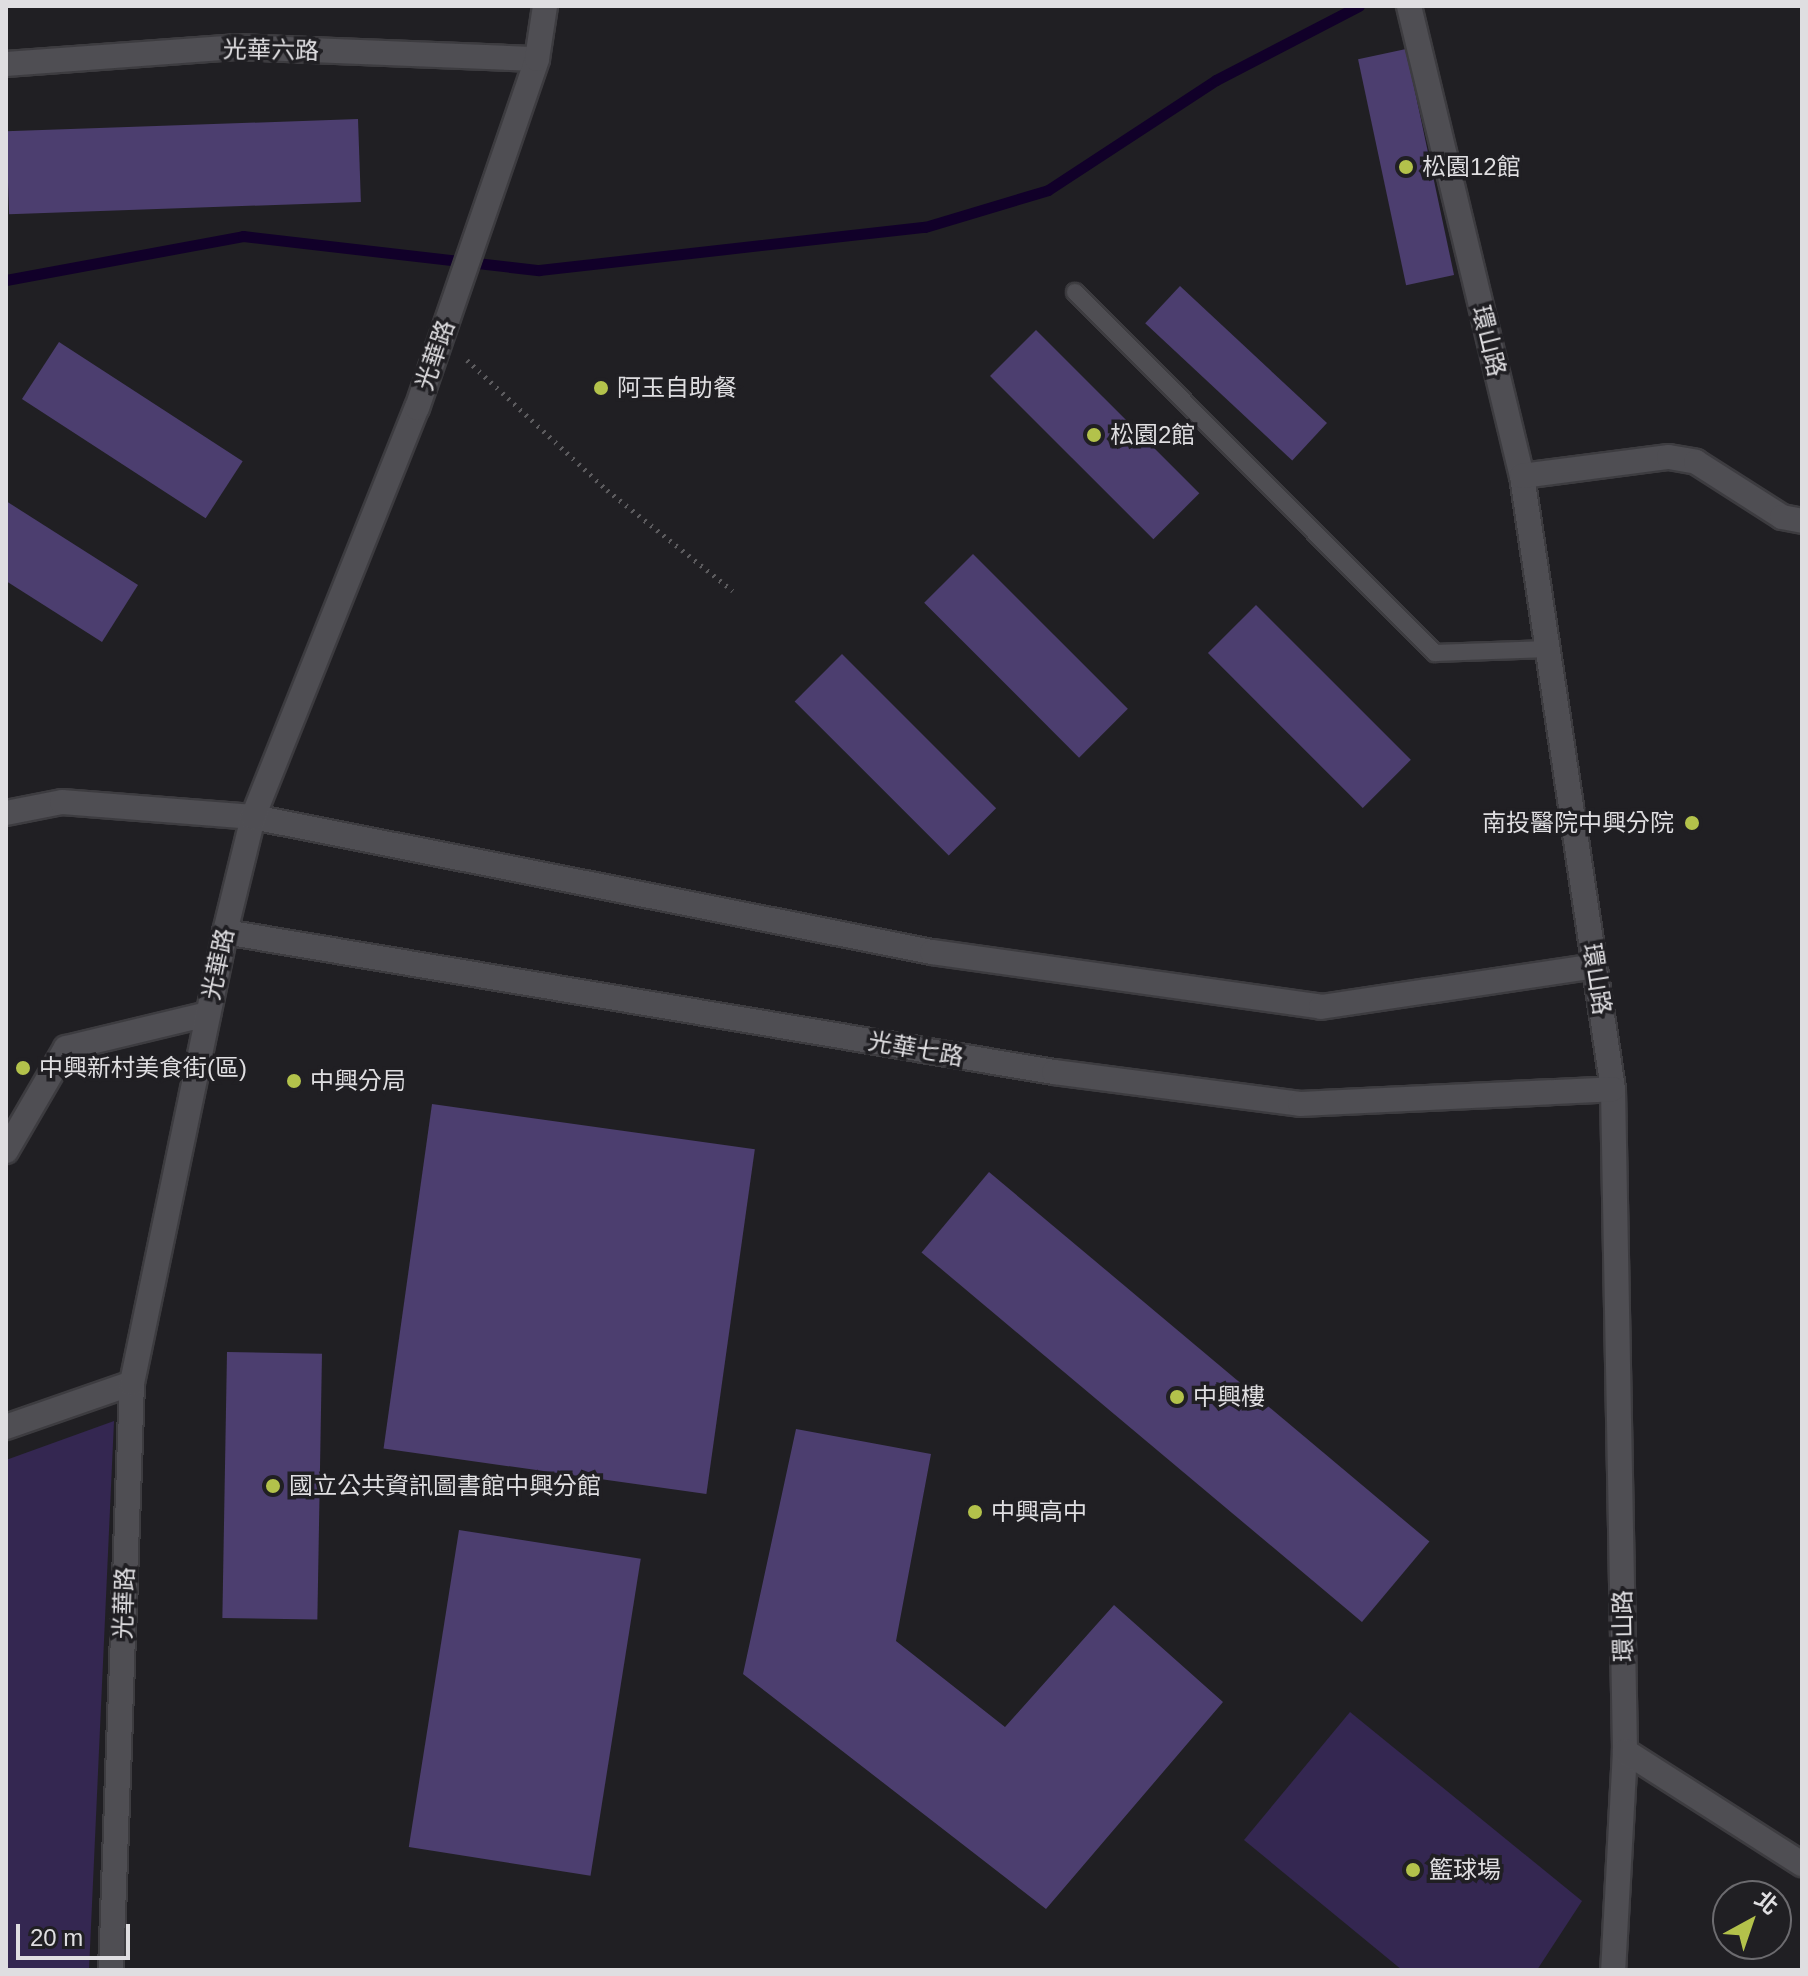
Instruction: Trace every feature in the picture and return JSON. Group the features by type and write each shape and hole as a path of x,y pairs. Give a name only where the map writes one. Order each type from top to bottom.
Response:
{"street":[{"name":"光華路","path":"111,1970 132,1383 225,932 253,817 437,345 537,59 545,6"},
{"name":"環山路","path":"1409,6 1522,476 1613,1089 1625,1751 1613,1970"},
{"name":"光華六路","path":"6,64 235,47 537,59"},
{"path":"1522,476 1669,457 1696,462 1782,517 1802,521"},
{"path":"6,813 62,802 253,817 932,952 1321,1007 1595,966"},
{"name":"光華七路","path":"225,932 1054,1072 1300,1104 1613,1089"},
{"path":"6,1151 66,1048 208,1014"},
{"path":"6,1427 132,1383"},
{"path":"1625,1751 1802,1864"}],"lane":[{"path":"1075,292 1435,653 1548,649"}],"path":[{"path":"437,345 469,360 607,490 733,591"}],"shaded area":[{"path":"114,1421 89,1970 6,1970 6,1460"},
{"name":"籃球場","path":"1350,1712 1582,1901 1537,1970 1402,1970 1244,1840"}],"building":[{"name":"松園12館","path":"1406,49 1454,275 1406,285 1358,59"},
{"path":"358,119 361,202 9,214 6,131"},
{"path":"1180,286 1327,423 1292,460 1145,323"},
{"name":"松園2館","path":"1036,330 1199,493 1153,539 990,376"},
{"path":"59,342 243,461 206,518 22,399"},
{"path":"6,501 138,585 102,642 6,581"},
{"path":"973,554 1128,709 1079,758 924,603"},
{"path":"1256,605 1411,760 1363,808 1208,653"},
{"path":"842,654 996,808 949,856 795,701"},
{"path":"432,1104 755,1149 706,1494 384,1449"},
{"name":"中興樓","path":"989,1172 1429,1542 1362,1622 922,1252"},
{"name":"國立公共資訊圖書館中興分館","path":"227,1352 322,1354 317,1620 222,1618"},
{"path":"796,1429 931,1454 896,1641 1005,1727 1114,1605 1223,1702 1046,1909 743,1674"},
{"path":"459,1530 641,1559 591,1876 409,1847"}],"waterway":[{"path":"6,280 243,236 539,270 925,227 1048,190 1216,80 1359,6"}],"place":[{"name":"松園12館","path":"1406,167"},
{"name":"阿玉自助餐","path":"601,388"},
{"name":"松園2館","path":"1094,435"},
{"name":"南投醫院中興分院","path":"1692,823"},
{"name":"中興新村美食街(區)","path":"23,1068"},
{"name":"中興分局","path":"294,1081"},
{"name":"中興樓","path":"1177,1397"},
{"name":"國立公共資訊圖書館中興分館","path":"273,1486"},
{"name":"中興高中","path":"975,1512"},
{"name":"籃球場","path":"1413,1870"}]}
